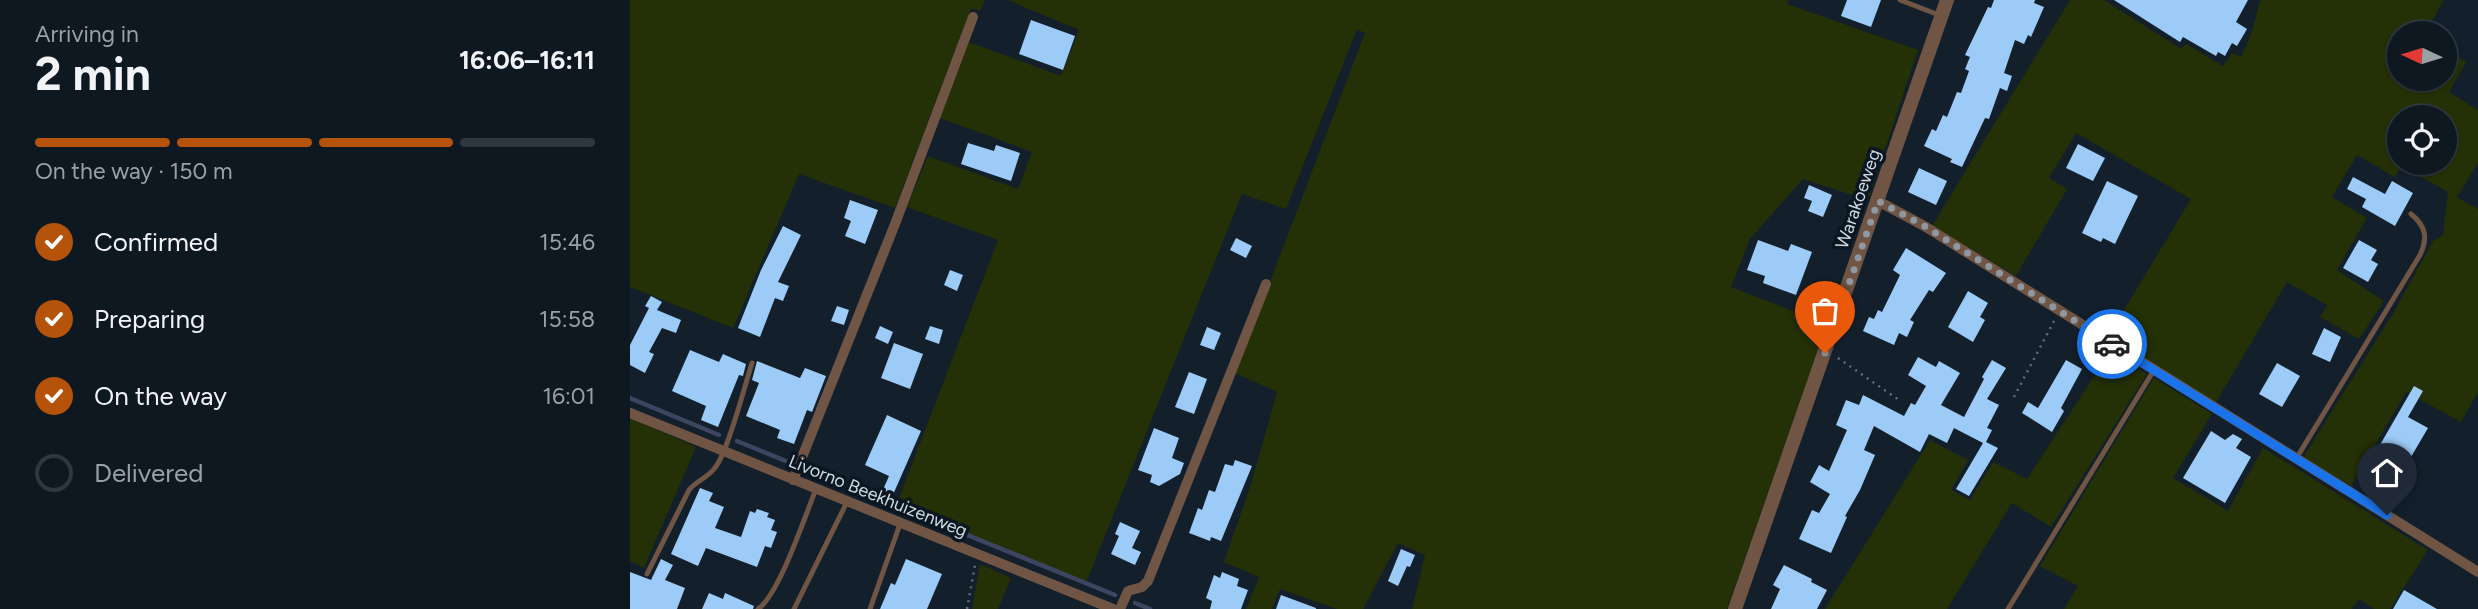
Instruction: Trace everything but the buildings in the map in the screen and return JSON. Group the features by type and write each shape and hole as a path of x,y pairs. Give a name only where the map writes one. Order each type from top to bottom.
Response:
{"street":[{"name":"Warakoeweg","path":"1735,609 1947,0"},
{"path":"793,480 895,224 973,17"},
{"path":"1878,201 1926,227 2478,572"},
{"path":"1120,609 1128,591 1142,587 1148,581 1266,284"},
{"name":"Livorno Beekhuizenweg","path":"630,413 1113,609"}],"lane":[{"path":"1899,0 1942,16"},
{"path":"2296,459 2420,254 2426,241 2424,231 2411,214"},
{"path":"647,574 689,490 694,483 715,468 723,452 752,363"},
{"path":"2008,609 2154,370"},
{"path":"758,609 774,590 816,489"},
{"path":"794,609 847,502"},
{"path":"870,609 900,524"}],"path":[{"path":"2014,397 2059,312"},
{"path":"1825,353 1840,358 1899,400"},
{"path":"967,609 976,554"}],"green space":[{"path":"630,0 985,0 980,11 971,8 895,208 799,174 733,328 630,287"},
{"path":"1008,0 1788,0 1787,4 1918,50 1868,200 1803,179 1750,239 1731,287 1827,324 1727,609 1412,609 1425,555 1398,543 1363,609 1337,609 1280,589 1272,609 1246,609 1259,577 1224,562 1251,484 1277,392 1235,373 1365,33 1357,29 1286,209 1242,194 1086,583 896,506 998,240 907,207 928,156 1018,189 1032,152 940,118 969,42 1061,76 1079,30"},
{"path":"2070,0 2104,0 2181,49 2186,44 2223,66 2232,53 2241,57 2252,32 2260,0 2444,0 2432,21 2387,21 2387,91 2450,91 2478,110 2478,163 2457,197 2478,209 2478,392 2461,422 2406,392 2351,486 2303,458 2395,310 2433,241 2443,235 2448,192 2417,175 2457,175 2457,105 2387,105 2387,172 2357,155 2332,197 2367,218 2337,270 2384,301 2359,339 2320,317 2327,305 2287,282 2215,404 2109,335 2191,199 2076,133 2049,178 2067,189 2016,276 1932,226"},
{"path":"2457,56 2466,62 2457,78"},
{"path":"2110,352 2147,374 2051,527 2012,503 1947,609 1825,609 1930,440 1968,460 1951,490 1970,500 1993,462 2027,479"},
{"path":"2154,378 2212,414 2173,478 2228,511 2263,448 2428,550 2390,609 2374,609 2359,599 2352,609 2064,609 2078,586 2040,566"},
{"path":"630,418 696,447 644,568 630,561"},
{"path":"980,564 1011,578 998,609 972,609"}],"waterway":[{"path":"630,398 719,435"},
{"path":"737,441 788,462"},
{"path":"810,471 1115,595"},
{"path":"1135,603 1150,609"}],"way so far":[{"path":"1825,353 1878,201 1926,227 2112,344"}],"route":[{"path":"2112,344 2387,515"}]}
